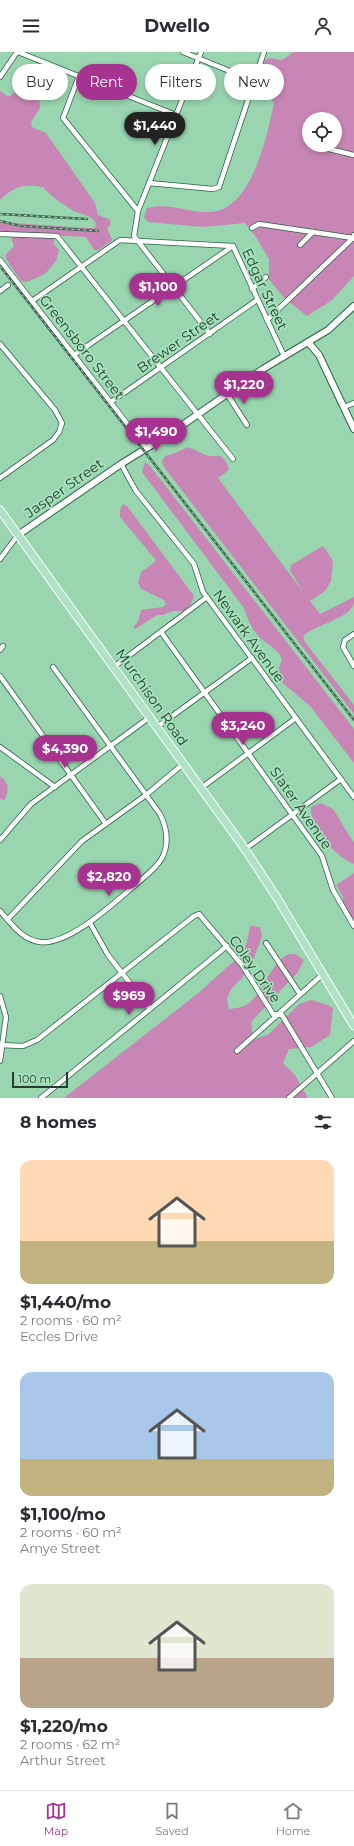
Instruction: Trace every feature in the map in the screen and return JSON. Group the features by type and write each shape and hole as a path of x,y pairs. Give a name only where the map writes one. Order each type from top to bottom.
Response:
{"main road":[{"name":"Murchison Road","path":"0,510 115,666 183,764 245,849 354,1026"}],"street":[{"path":"0,77 17,52 76,75"},
{"path":"183,52 224,68"},
{"path":"201,52 138,211 134,236 136,241 210,334"},
{"path":"260,64 264,52"},
{"path":"76,84 63,118 138,211"},
{"path":"137,99 176,115"},
{"path":"149,183 213,189 219,187 248,100"},
{"path":"339,152 354,155"},
{"path":"252,228 259,224 354,237"},
{"path":"300,245 313,232"},
{"path":"0,234 58,236 123,321 233,459"},
{"path":"267,320 354,237"},
{"name":"Edgar Street","path":"82,267 120,240 233,246 284,356"},
{"path":"74,355 233,246"},
{"name":"Greensboro Street","path":"0,260 146,448"},
{"path":"32,302 82,267"},
{"path":"252,289 266,277"},
{"path":"0,291 8,285"},
{"name":"Brewer Street","path":"111,402 257,300"},
{"name":"Jasper Street","path":"18,535 226,394 336,324 354,306"},
{"path":"308,342 319,355 354,429"},
{"path":"0,344 55,410 62,423 59,432 53,440 0,478"},
{"path":"226,394 247,425"},
{"path":"344,407 354,403"},
{"name":"Newark Avenue","path":"121,464 136,491 194,564 201,587 207,598 354,797"},
{"path":"0,559 18,535"},
{"path":"115,666 207,598"},
{"name":"Slater Avenue","path":"161,632 322,856 333,890 354,926"},
{"path":"354,634 345,640 343,647 354,666"},
{"path":"157,727 252,658"},
{"path":"0,911 27,938 44,942 54,941 90,923 152,870 164,853 167,838 164,821 53,667"},
{"path":"0,676 106,824"},
{"path":"0,840 31,804 150,717"},
{"path":"201,788 296,718"},
{"path":"0,747 55,787"},
{"path":"8,919 82,841 146,795 183,764"},
{"path":"245,849 341,779"},
{"name":"Coley Drive","path":"122,973 196,914 200,916 242,965 273,1014 282,1015 332,1098"},
{"path":"90,923 108,955 150,1009"},
{"path":"266,943 300,994"},
{"path":"41,1098 227,946"},
{"path":"1,1045 23,1046 32,1043 122,973"},
{"path":"237,1051 323,974"},
{"path":"0,996 6,1017 0,1061"},
{"path":"289,1098 354,1041"}],"shaded area":[{"path":"294,52 354,52 354,276 332,300 307,316 283,297 269,279 269,259 256,237 245,223 203,227 148,222 144,217 147,208 155,206 210,212 225,208 237,199 247,186 262,151 274,103 272,100 284,100 284,64 264,64 265,60 269,58 282,60"},
{"path":"0,91 7,96 12,94 12,100 39,100 40,108 31,122 32,127 46,133 95,203 98,215 109,219 111,224 107,228 112,240 99,250 94,250 86,237 48,235 55,239 53,243 59,250 56,261 45,274 27,282 21,281 6,259 6,254 14,246 10,234 0,231 0,222 86,228 95,228 96,223 88,216 74,211 61,203 43,187 19,187 0,200"},
{"path":"188,447 208,456 221,456 227,463 229,470 218,478 303,592 290,570 291,565 323,546 333,561 331,581 325,591 310,601 320,614 354,597 353,606 344,615 315,628 303,636 305,642 354,705 354,714 164,467 162,461 165,456"},
{"path":"145,462 150,466 354,729 354,763 310,706 279,680 279,668 282,659 275,650 256,634 244,608 142,472"},
{"path":"123,504 127,506 194,596 190,606 184,611 173,611 163,615 157,615 135,629 134,626 138,622 141,610 163,607 166,604 164,600 141,589 138,583 141,572 155,562 155,559 120,517 120,510"},
{"path":"0,776 7,784 5,800 0,799"},
{"path":"321,803 333,809 354,843 354,864 339,855 325,841 314,824 311,807"},
{"path":"354,873 354,920 342,906 343,897 336,885"},
{"path":"250,926 260,927 262,936 253,961 242,978 232,988 227,998 229,1009 247,1005 274,968 288,955 295,954 304,960 298,972 251,1022 253,1040 269,1034 299,1004 311,1000 333,1008 330,1035 311,1047 289,1049 283,1063 295,1075 308,1098 64,1098 197,994 242,954 247,942"}],"railway":[{"path":"0,214 87,219"},
{"path":"0,221 21,226 98,231"},
{"path":"0,266 354,720"}]}
